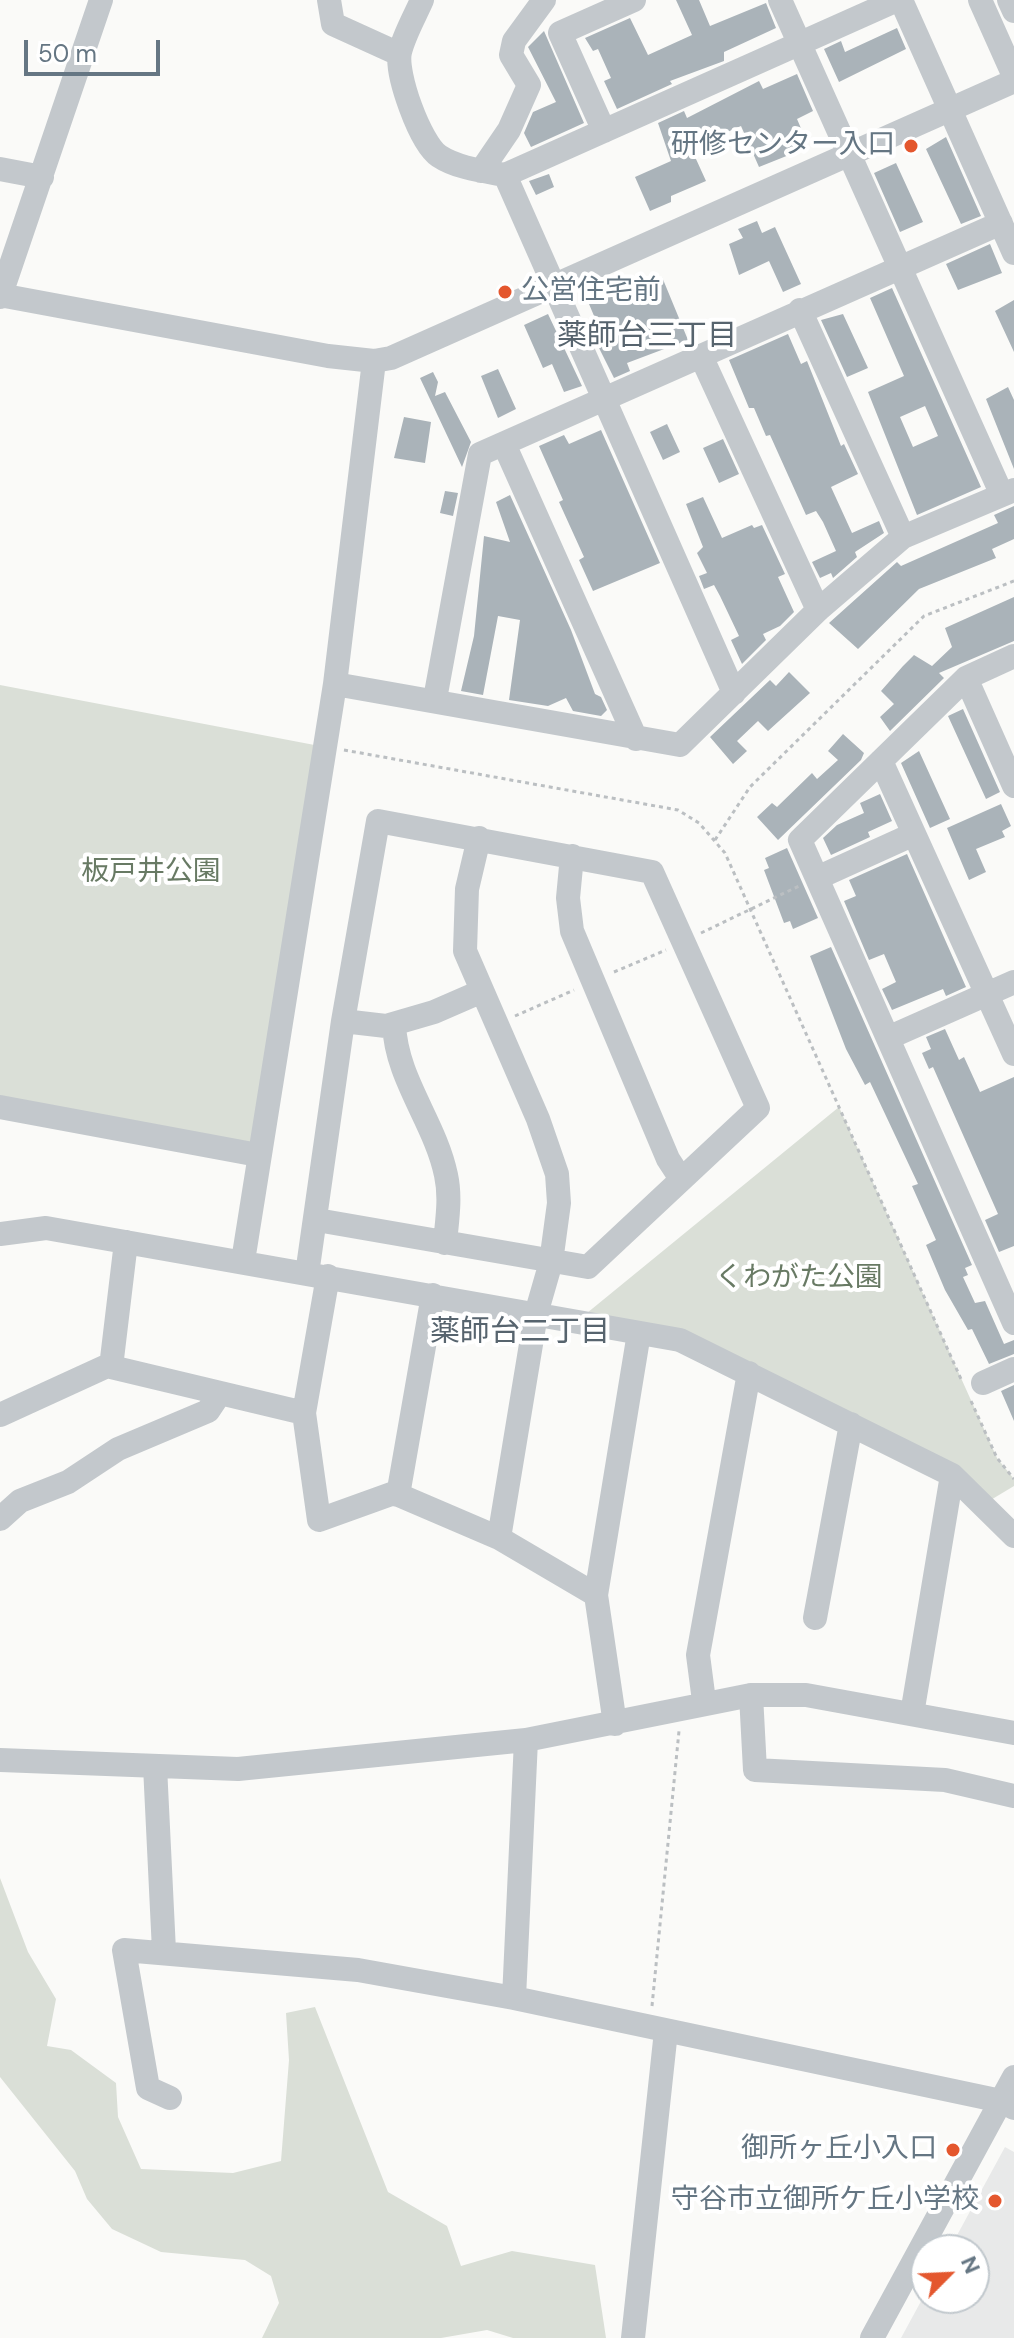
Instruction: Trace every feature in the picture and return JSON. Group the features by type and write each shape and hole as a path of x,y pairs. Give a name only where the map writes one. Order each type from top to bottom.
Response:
{"street":[{"path":"101,0 0,296 328,356 374,361 407,352 1014,78 980,0"},
{"path":"329,0 333,24 399,54"},
{"path":"422,0 399,54 406,90 423,138 438,155 493,173 604,131 899,0 1014,253"},
{"path":"544,0 514,41 511,55 529,85 493,173 553,286 734,693"},
{"path":"604,131 560,33 634,0"},
{"path":"335,684 435,699 680,745 818,610 903,537 1008,493 900,266 780,0"},
{"path":"1009,0 1014,11"},
{"path":"0,169 42,177"},
{"path":"435,699 480,454 1001,223"},
{"path":"800,310 903,537"},
{"path":"701,356 818,610"},
{"path":"243,1261 335,684 374,361"},
{"path":"504,444 636,739"},
{"path":"1014,656 966,678 800,840 890,1037 1014,1323"},
{"path":"966,678 1014,786"},
{"path":"881,761 1014,1054"},
{"path":"317,1220 588,1267 758,1108 652,872 378,821 343,1021 317,1220 318,1275 304,1413 319,1520 398,1495 499,1538 596,1595"},
{"path":"817,878 914,834"},
{"path":"479,838 464,919 465,951 480,992 538,1119 557,1174 559,1203 551,1262 536,1314 499,1538"},
{"path":"572,856 568,898 572,931 668,1159 681,1179"},
{"path":"890,1037 1014,982"},
{"path":"343,1021 394,1024 434,1012 480,992"},
{"path":"394,1024 395,1052 446,1172 449,1204 445,1243"},
{"path":"0,1107 258,1155"},
{"path":"0,1234 46,1228 680,1340 952,1475 1014,1536"},
{"path":"111,1367 126,1242"},
{"path":"398,1495 433,1295"},
{"path":"615,1724 596,1595 639,1333"},
{"path":"0,1415 111,1367 304,1413"},
{"path":"983,1383 1014,1369"},
{"path":"692,1704 698,1655 749,1373"},
{"path":"0,1519 20,1501 68,1482 118,1449 208,1411 220,1393"},
{"path":"815,1618 851,1424"},
{"path":"912,1714 952,1475"},
{"path":"751,1695 755,1770 945,1780 1014,1796"},
{"path":"0,1760 238,1769 526,1740 615,1724 692,1704 751,1695 806,1695 1014,1733"},
{"path":"514,1998 526,1740"},
{"path":"155,1766 164,1951"},
{"path":"170,2098 148,2088 124,1950 164,1951 358,1970 514,1998 1007,2105"},
{"path":"633,2338 658,2029"},
{"path":"872,2338 1007,2105 1014,2077"}],"path":[{"path":"714,841 750,787 924,616 1014,581"},
{"path":"495,1025 683,942 817,878"},
{"path":"658,2029 692,1704"}],"shaded area":[{"name":"守谷市立御所ケ丘小学校","path":"1005,2147 1014,2152 1014,2338 901,2338 914,2314 990,2314 990,2234 958,2234"}],"green space":[{"name":"板戸井公園","path":"0,685 325,747 258,1155 0,1107"},
{"name":"くわがた公園","path":"839,1107 997,1458 1014,1479 1014,1486 984,1504 750,1373 576,1322"},
{"path":"0,1878 28,1952 56,1999 47,2046 71,2050 116,2083 118,2117 141,2169 233,2173 281,2161 289,2060 286,2013 315,2007 388,2192 447,2226 461,2266 512,2251 595,2265 606,2338 513,2338 487,2330 441,2338 262,2338 279,2303 271,2276 245,2260 161,2252 112,2229 87,2199 75,2171 0,2077"}],"building":[{"path":"676,0 699,0 710,26 766,3 776,28 724,52 724,61 670,81 672,84 617,109 604,81 611,78 598,49 593,51 585,38 630,18 648,55 692,35"},
{"path":"897,28 906,49 839,82 824,49 841,41 845,52"},
{"path":"544,31 584,123 531,147 524,133 533,112 556,102 528,47"},
{"path":"797,74 813,111 797,119 809,147 759,167 741,126 691,148 706,181 671,196 671,202 650,211 635,177 671,161 658,123 684,111 687,118 759,81 763,89"},
{"path":"946,137 981,216 961,224 926,149"},
{"path":"896,163 923,222 900,232 874,173"},
{"path":"549,174 554,187 536,195 529,181"},
{"path":"757,221 762,233 775,227 801,284 783,292 769,261 739,275 729,244 743,238 738,229"},
{"path":"990,244 1002,273 958,290 946,264"},
{"path":"662,277 688,340 627,363 630,371 614,378 592,334 600,330 589,304 633,282 636,289"},
{"path":"892,288 981,487 917,515 868,392 904,376 870,298","holes":["925,406 938,436 913,447 900,417"]},
{"path":"1014,300 1014,352 995,311"},
{"path":"548,314 582,386 564,392 552,364 543,368 524,325"},
{"path":"843,314 868,368 847,377 821,320"},
{"path":"788,334 801,364 807,361 841,446 844,444 858,474 831,487 852,533 879,521 884,533 855,552 857,557 833,578 831,573 820,578 812,562 836,551 823,522 816,511 806,515 770,435 766,436 754,408 749,408 729,360"},
{"path":"498,369 516,409 498,418 481,376"},
{"path":"433,372 438,382 435,396 445,392 471,442 462,467 420,378"},
{"path":"1008,387 1014,400 1014,469 986,399"},
{"path":"404,417 431,422 425,463 394,458"},
{"path":"667,424 680,452 663,460 650,432"},
{"path":"601,430 660,563 593,591 579,560 584,557 559,502 563,500 539,446 564,435 569,444"},
{"path":"723,439 739,474 719,483 703,448"},
{"path":"445,491 458,493 453,516 440,513"},
{"path":"510,495 571,630 595,694 601,697 607,710 601,716 573,711 566,698 548,706 509,700 520,620 498,616 483,695 461,691 474,636 484,536 510,542 496,502"},
{"path":"703,497 722,538 752,525 754,528 762,525 785,574 778,577 794,612 780,626 763,634 766,640 742,664 731,640 739,636 720,596 714,585 704,589 699,576 707,573 697,553 703,547 686,504"},
{"path":"1014,506 1014,539 992,549 996,558 919,589 858,649 829,623 897,562 901,566 998,523 994,515"},
{"path":"1014,597 1014,641 939,673 944,678 890,731 880,717 894,704 881,691 903,666 914,655 932,666 952,647 945,628"},
{"path":"789,672 810,693 768,731 758,721 737,741 747,751 733,764 710,737 770,680 776,686"},
{"path":"963,709 1000,792 986,799 948,716"},
{"path":"843,734 864,753 861,760 778,840 757,817 772,803 777,807 812,773 817,779 838,760 828,751"},
{"path":"919,751 950,819 930,828 901,763"},
{"path":"880,794 892,821 868,832 870,837 831,855 823,838 837,825 864,813 860,803"},
{"path":"1001,804 1011,826 1002,831 1005,837 976,849 986,872 969,880 947,828"},
{"path":"787,848 818,918 793,929 790,921 784,923 764,870 769,868 765,858"},
{"path":"907,854 966,987 946,996 943,989 892,1010 882,989 896,982 884,954 869,960 844,901 856,896 849,880"},
{"path":"831,947 972,1265 965,1268 968,1275 963,1277 975,1303 985,1301 1004,1344 1014,1340 1014,1354 989,1364 972,1329 968,1330 945,1290 926,1245 936,1240 912,1186 918,1184 870,1082 865,1085 846,1049 810,956"},
{"path":"945,1029 959,1060 964,1057 980,1092 1014,1077 1014,1246 999,1252 985,1220 998,1214 933,1067 929,1069 922,1053 931,1049 926,1037"},
{"path":"1014,1385 1014,1421 1001,1391"}],"place":[{"name":"研修センター入口","path":"911,146"},
{"name":"公営住宅前","path":"505,292"},
{"name":"御所ヶ丘小入口","path":"953,2150"},
{"name":"守谷市立御所ケ丘小学校","path":"995,2201"}],"district":[{"name":"薬師台三丁目","path":"647,337"},
{"name":"薬師台二丁目","path":"520,1333"}]}
